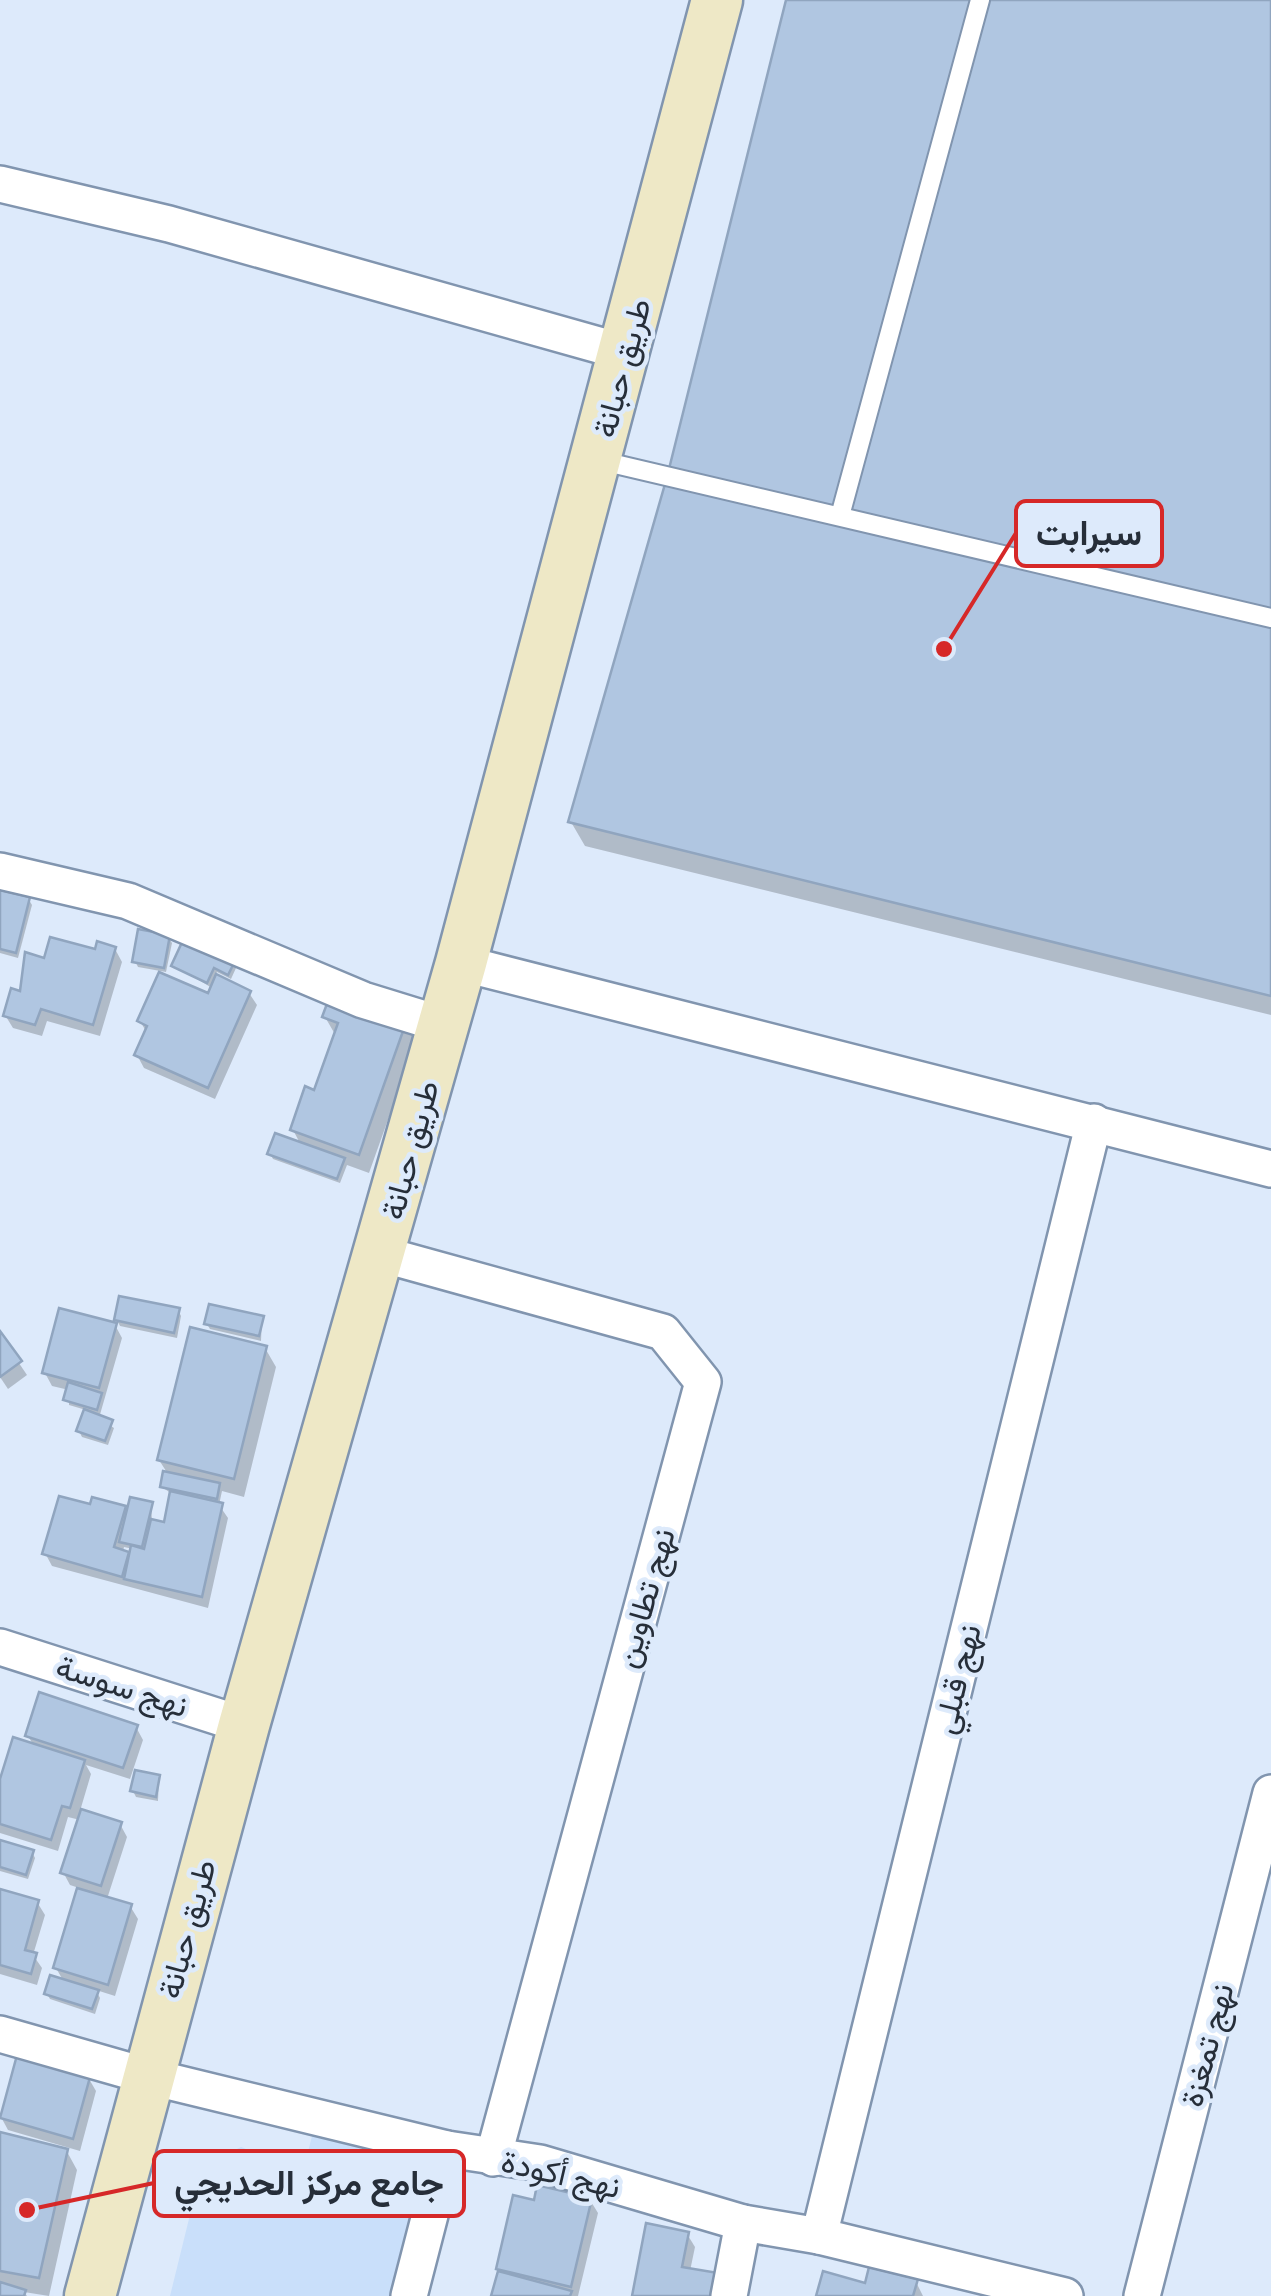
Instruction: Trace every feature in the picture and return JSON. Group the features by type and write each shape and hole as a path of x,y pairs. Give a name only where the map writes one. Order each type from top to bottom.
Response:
{"street":[{"name":"طريق حبانة","path":"90,2296 146,2076 461,963 598,460 717,0"},
{"path":"0,184 169,224 626,352"},
{"path":"0,870 128,900 363,1000 444,1025"},
{"path":"461,963 1271,1169"},
{"name":"نهج قبلي","path":"819,2236 1094,1122"},
{"name":"نهج تطاوين","path":"381,1254 663,1332 702,1382 492,2158"},
{"name":"نهج سوسة","path":"0,1647 244,1725"},
{"name":"نهج تمغزة","path":"1142,2296 1262,1874 1271,1793"},
{"name":"نهج أكودة","path":"0,2034 146,2076 447,2148 540,2163 743,2224 819,2236 943,2282 1065,2296"},
{"path":"410,2296 447,2148"},
{"path":"729,2296 743,2224"}],"lane":[{"path":"840,516 980,0"},
{"path":"598,460 1271,618"}],"shaded area":[{"path":"316,2120 393,2138 385,2178 410,2219 390,2296 170,2296 202,2166 241,2147 266,2157 287,2151 305,2164"}],"building":[{"path":"786,0 1271,0 1271,996 568,822 667,477"},
{"path":"0,890 30,897 16,953 0,949"},
{"path":"138,929 170,935 164,968 132,962"},
{"path":"50,937 95,949 97,941 116,947 93,1025 41,1009 35,1025 3,1016 11,988 20,991 25,952 44,958"},
{"path":"184,938 235,961 228,975 214,968 207,983 171,966"},
{"path":"159,972 208,993 216,974 251,991 208,1088 134,1055 147,1026 137,1021"},
{"path":"331,993 407,1020 359,1155 290,1130 305,1086 314,1090 338,1023 322,1017"},
{"path":"275,1133 345,1158 337,1179 267,1154"},
{"path":"119,1296 180,1308 174,1333 114,1320"},
{"path":"209,1304 264,1316 259,1336 204,1324"},
{"path":"59,1308 117,1323 99,1388 42,1373"},
{"path":"190,1327 267,1346 234,1479 157,1460"},
{"path":"0,1331 22,1361 0,1377"},
{"path":"68,1382 102,1393 97,1410 63,1400"},
{"path":"84,1409 113,1420 105,1441 76,1431"},
{"path":"163,1471 220,1483 217,1499 160,1487"},
{"path":"170,1491 223,1503 202,1597 124,1579 131,1545 144,1549 151,1519 164,1522"},
{"path":"59,1496 90,1504 92,1497 126,1506 114,1547 129,1552 122,1577 42,1554"},
{"path":"130,1497 153,1502 142,1547 119,1542"},
{"path":"39,1692 138,1725 123,1768 25,1736"},
{"path":"13,1737 85,1760 70,1808 62,1806 51,1840 0,1824 0,1779"},
{"path":"135,1770 160,1775 156,1797 130,1791"},
{"path":"81,1809 122,1822 101,1886 60,1873"},
{"path":"0,1840 34,1850 26,1875 0,1867"},
{"path":"77,1888 132,1904 108,1985 53,1968"},
{"path":"0,1889 39,1900 25,1950 37,1953 31,1974 0,1965"},
{"path":"50,1975 99,1990 92,2009 44,1994"},
{"path":"17,2055 90,2077 73,2139 0,2118"},
{"path":"0,2132 68,2149 39,2278 0,2271"},
{"path":"537,2185 592,2198 571,2287 496,2269 513,2195 534,2200"},
{"path":"646,2223 689,2232 682,2267 718,2273 713,2296 632,2296"},
{"path":"869,2267 918,2279 913,2296 816,2296 823,2271 865,2283"},
{"path":"498,2271 572,2291 570,2296 491,2296"},
{"path":"0,2282 26,2290 24,2296 0,2296"}],"place":[{"name":"سيرابت","path":"944,649"},
{"name":"جامع مركز الحديجي","path":"27,2210"}]}
